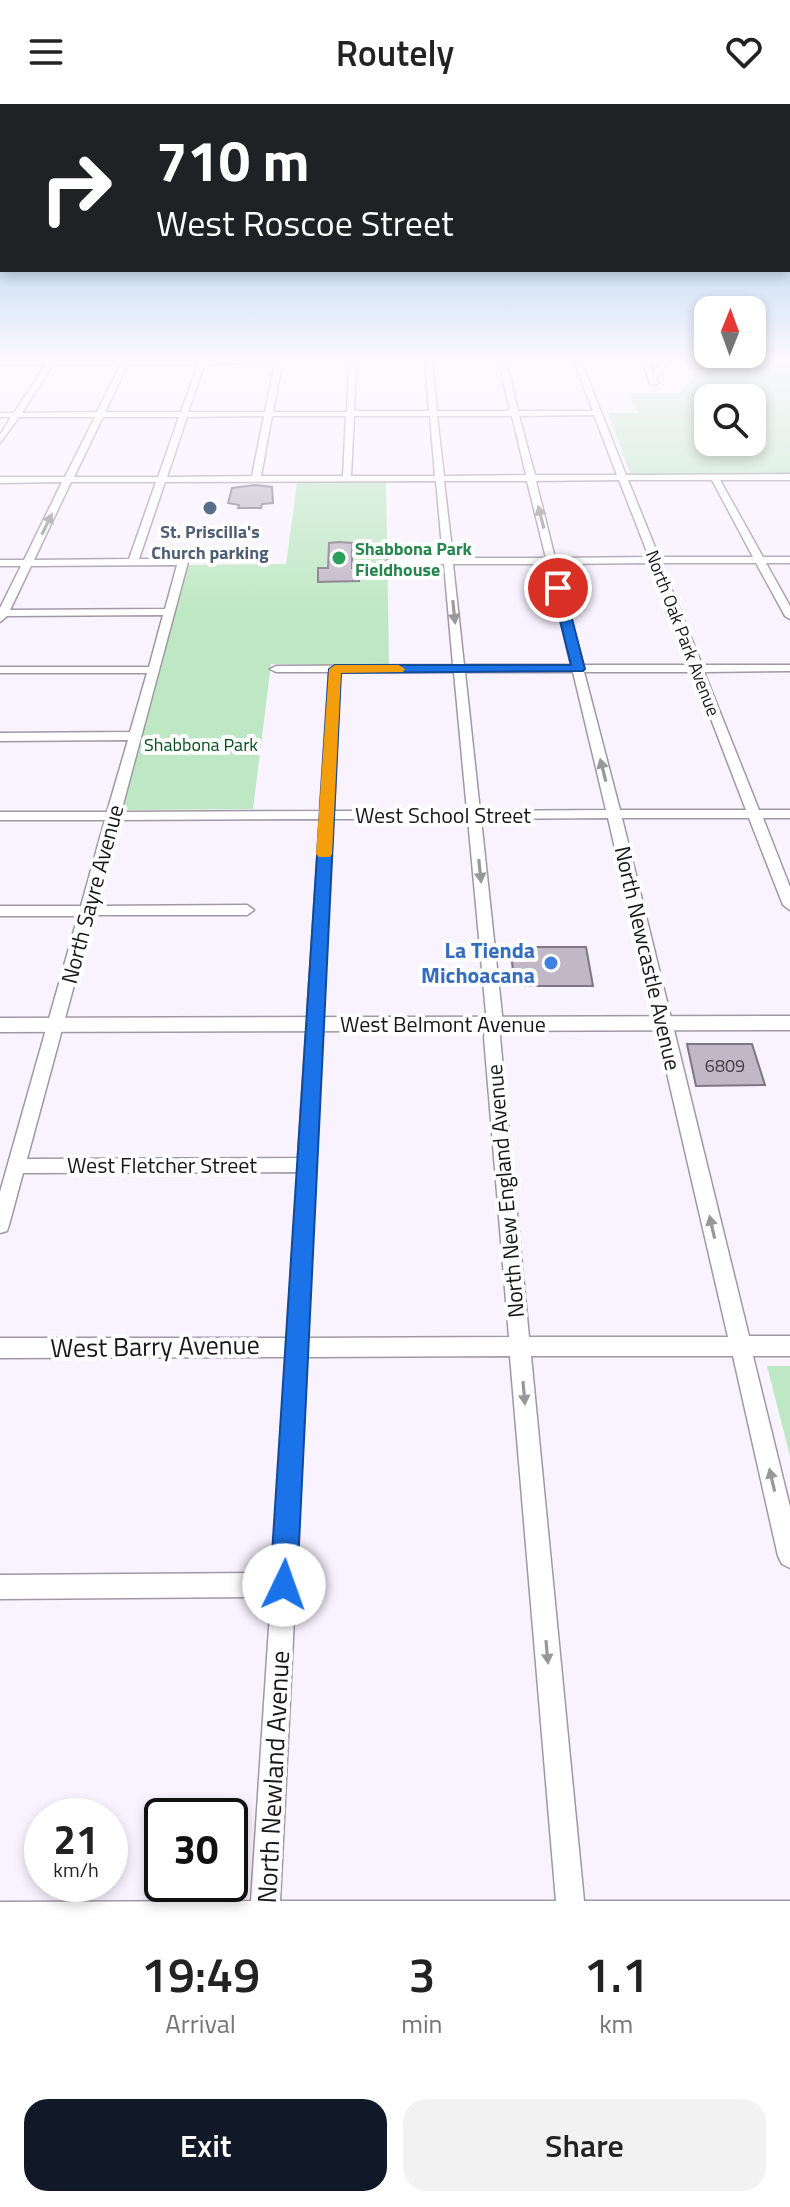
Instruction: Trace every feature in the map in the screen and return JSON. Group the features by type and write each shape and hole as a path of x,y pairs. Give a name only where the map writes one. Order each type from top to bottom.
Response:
{"main road":[{"name":"West Belmont Avenue","path":"0,1025 790,1023"}],"street":[{"path":"85,446 1,616 169,612"},
{"path":"0,563 133,562 173,446"},
{"path":"256,479 263,446"},
{"path":"347,479 349,446"},
{"name":"North New England Avenue","path":"436,446 495,1024 492,1037 571,1921"},
{"name":"North Newcastle Avenue","path":"523,446 790,1556"},
{"name":"North Oak Park Avenue","path":"610,446 790,905"},
{"path":"0,480 790,477"},
{"path":"715,478 790,616"},
{"path":"391,561 790,560"},
{"name":"North Sayre Avenue","path":"0,1225 183,562 133,562"},
{"path":"276,669 790,668"},
{"name":"North Newland Avenue","path":"264,1921 335,669"},
{"path":"0,670 154,670"},
{"path":"0,737 135,736"},
{"name":"West School Street","path":"0,816 790,814"},
{"path":"0,911 247,910"},
{"name":"West Fletcher Street","path":"17,1166 308,1165"},
{"name":"West Barry Avenue","path":"0,1348 790,1346"},
{"path":"0,1587 284,1585"},
{"path":"0,1916 264,1921 571,1921 790,1915"}],"green space":[{"path":"620,446 694,446 694,456 766,456 766,446 790,446 790,474 630,474"},
{"name":"Shabbona Park","path":"386,482 389,665 271,664 253,809 123,810 187,565 286,564 297,483"},
{"path":"767,1366 790,1366 790,1456"}],"building":[{"path":"255,485 272,487 273,503 262,504 261,508 238,508 239,505 228,503 232,488"},
{"name":"Shabbona Park Fieldhouse","path":"329,543 352,543 352,568 359,568 359,581 318,582 318,568 328,568"},
{"name":"La Tienda Michoacana","path":"510,947 586,947 593,986 515,986"},
{"path":"687,1044 752,1044 765,1085 696,1086"}],"slow traffic":[{"path":"324,854 335,669 399,669"}],"place":[{"name":"St. Priscilla's Church parking","path":"210,508"},
{"name":"Shabbona Park Fieldhouse","path":"339,558"},
{"name":"La Tienda Michoacana","path":"551,963"}],"route":[{"path":"284,1585 335,669 578,669 558,588"}]}
